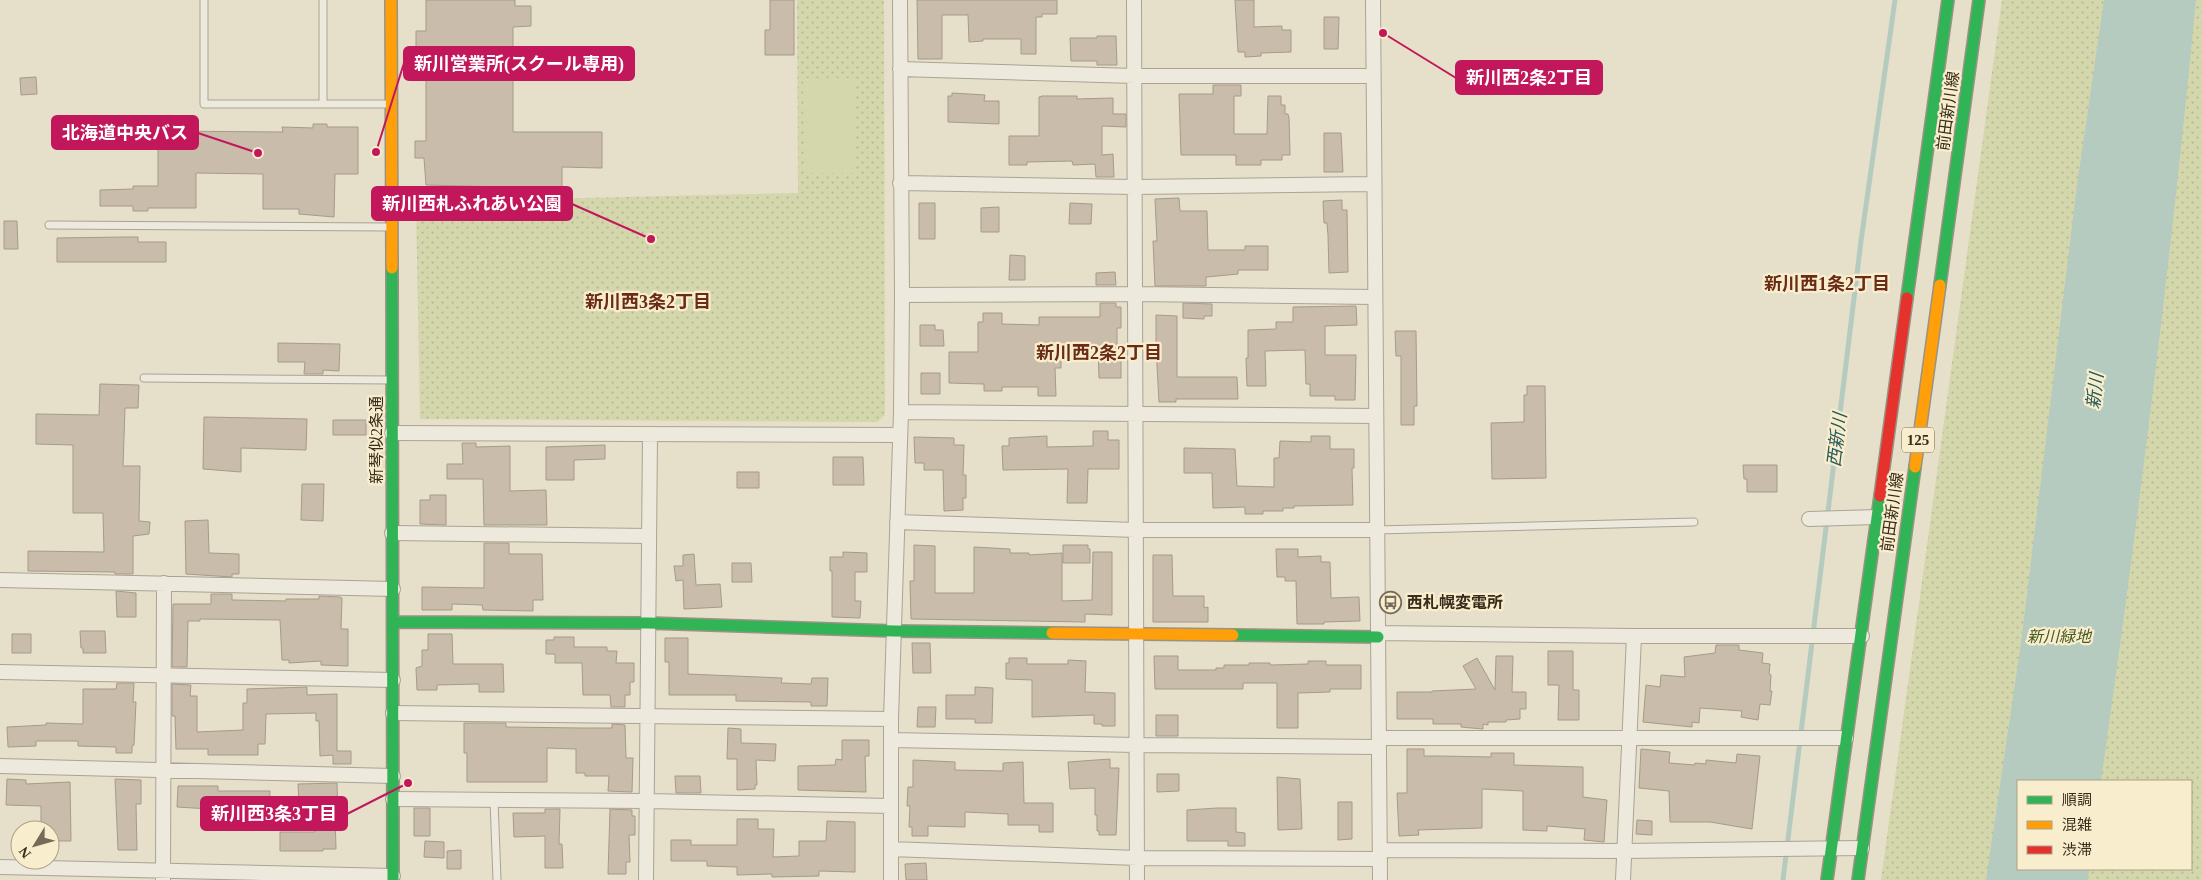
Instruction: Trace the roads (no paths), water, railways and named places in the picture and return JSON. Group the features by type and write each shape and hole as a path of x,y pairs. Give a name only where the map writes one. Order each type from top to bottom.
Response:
{"street":[{"name":"新琴似2条通","path":"391,0 393,878"},
{"path":"891,880 891,719 900,435 902,295 900,0"},
{"path":"1134,0 1137,880"},
{"path":"1373,0 1380,880"},
{"name":"前田新川線","path":"1827,880 1948,0"},
{"name":"前田新川線","path":"1858,880 1980,0"},
{"path":"900,69 1135,76 1373,76"},
{"path":"900,183 1135,187 1374,184"},
{"path":"902,295 1135,294 1375,297"},
{"path":"900,412 1376,416"},
{"path":"392,433 900,435"},
{"path":"646,880 650,435"},
{"path":"1809,519 1877,517"},
{"path":"897,522 1136,530 1377,530"},
{"path":"392,533 649,536"},
{"path":"0,580 393,589"},
{"path":"163,876 164,583"},
{"path":"393,622 648,623 894,631 1136,635 1862,636"},
{"path":"1623,880 1634,636"},
{"path":"0,672 393,680"},
{"path":"393,713 891,719"},
{"path":"891,740 1136,745 1846,738"},
{"path":"0,766 393,776"},
{"path":"393,799 647,801 891,806"},
{"path":"892,849 1137,858 1862,848"},
{"path":"0,867 163,876 393,878"}],"lane":[{"path":"204,0 204,104 391,104"},
{"path":"323,0 323,104"},
{"path":"49,225 391,227"},
{"path":"144,378 392,380"},
{"path":"1377,530 1694,522"},
{"path":"494,800 497,880"}],"water":[{"name":"新川","path":"2104,0 2196,0 2165,293 2101,780 2017,780 2017,870 2089,870 2088,880 1986,880 2021,643 2077,185"}],"waterway":[{"name":"西新川","path":"1783,880 1861,241 1895,0"}],"place":[{"name":"新川西2条2丁目","path":"1383,33"},
{"name":"新川営業所(スクール専用)","path":"376,152"},
{"name":"北海道中央バス","path":"258,153"},
{"name":"新川西札ふれあい公園","path":"651,239"},
{"name":"西札幌変電所","path":"1391,602"},
{"name":"新川西3条3丁目","path":"408,783"}],"district":[{"name":"新川西1条2丁目","path":"1827,284"},
{"name":"新川西3条2丁目","path":"648,302"},
{"name":"新川西2条2丁目","path":"1099,353"}],"park label":[{"name":"新川緑地","path":"2059,636"}]}
